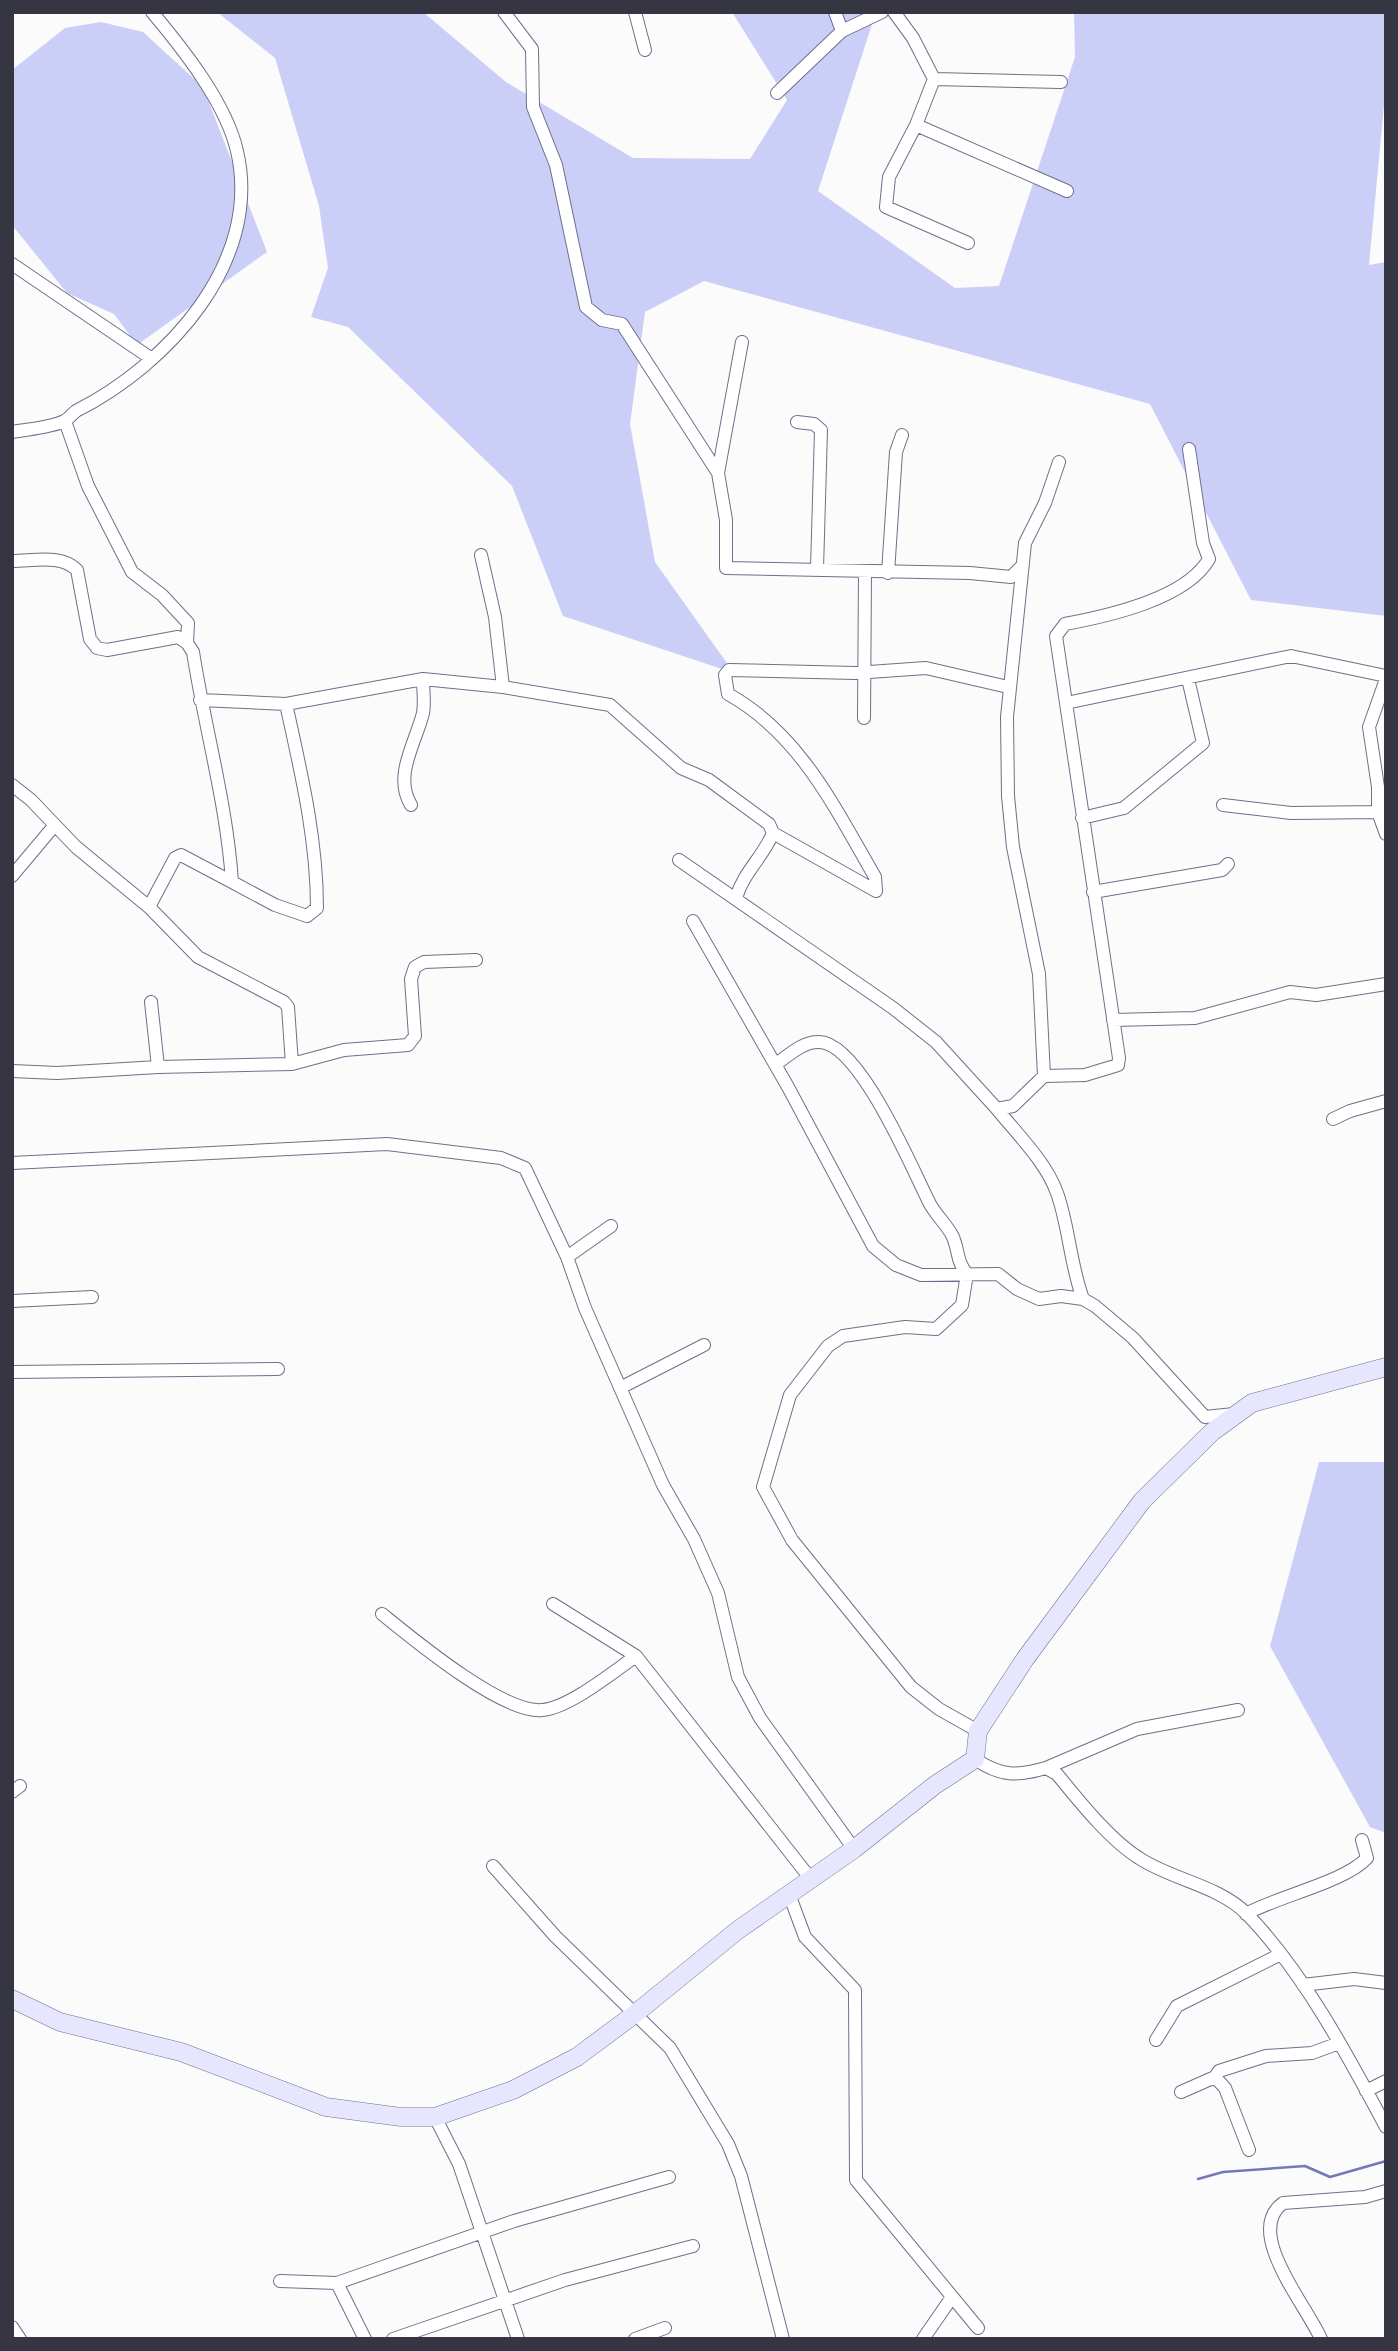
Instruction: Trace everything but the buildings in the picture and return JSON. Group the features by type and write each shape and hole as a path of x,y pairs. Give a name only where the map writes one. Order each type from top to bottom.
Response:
{"street":[{"path":"12,432 65,421 122,385 152,359 213,286 237,233 242,207 237,148 224,117 195,68 152,12"},
{"path":"505,12 532,49 533,107 556,165 586,307 602,320 622,324 718,473"},
{"path":"635,12 645,50"},
{"path":"835,12 842,31"},
{"path":"777,93 842,31 882,12"},
{"path":"894,12 913,38 934,79 916,125 889,177 886,207 968,243"},
{"path":"934,79 1061,82"},
{"path":"916,125 1067,191"},
{"path":"12,264 152,359"},
{"path":"742,342 718,473 726,520 726,568 970,573 1011,577 1021,567"},
{"path":"65,421 88,486 132,572 162,595 188,623 187,643"},
{"path":"797,422 814,424 821,430 817,569"},
{"path":"888,573 896,452 902,435"},
{"path":"997,1109 1013,1106 1044,1076 1085,1075 1118,1065 1056,636 1065,624 1097,618 1161,597 1201,572 1209,559 1203,543 1189,449"},
{"path":"1044,1076 1039,974 1013,847 1008,796 1008,687 1025,543 1045,503 1059,462"},
{"path":"481,555 495,617 503,687"},
{"path":"12,561 60,560 69,562 77,570 90,639 97,648 107,650 178,637 187,643 193,652 200,700 229,840 232,883"},
{"path":"864,718 865,572"},
{"path":"1066,703 1290,656 1386,678 1369,727 1378,787 1378,811 1386,834"},
{"path":"772,833 876,891 875,877 799,752 763,715 728,694 724,684 729,670 863,672 926,668 1008,687"},
{"path":"200,700 286,704 423,679 503,687 610,705 681,768 709,780 769,824 772,833 767,846 741,880 736,898"},
{"path":"411,805 404,794 405,770 423,712 423,679"},
{"path":"1082,818 1124,808 1203,743 1188,679"},
{"path":"149,906 174,858 181,855 275,905 307,916 317,908 317,871 308,803 286,704"},
{"path":"12,785 31,800 54,826 149,906 198,957 284,1002 288,1007 292,1064"},
{"path":"1223,805 1291,813 1349,814 1378,811"},
{"path":"12,876 54,826"},
{"path":"679,860 893,1008 936,1042 1033,1153 1057,1192 1072,1268 1083,1300"},
{"path":"1093,892 1222,870 1227,864"},
{"path":"693,921 776,1064 873,1246 896,1265 921,1275 999,1274 1017,1289 1039,1299 1061,1296 1083,1300 1096,1306 1133,1338 1205,1417 1234,1414"},
{"path":"12,1071 57,1073 158,1067 292,1064 344,1050 408,1045 415,1036 411,979 415,967 424,962 476,960"},
{"path":"1113,1020 1195,1018 1290,992 1316,995 1386,984"},
{"path":"151,1002 158,1067"},
{"path":"776,1064 806,1044 819,1041 832,1044 848,1059 873,1094 932,1207 953,1236 959,1264 967,1274 962,1305 936,1329 905,1327 843,1336 828,1346 790,1395 763,1488 792,1540 911,1687 939,1709 978,1731"},
{"path":"1333,1119 1350,1111 1386,1101"},
{"path":"12,1163 387,1144 501,1158 525,1168 567,1257 575,1284 663,1485 695,1539 718,1593 738,1677 749,1699 854,1849"},
{"path":"567,1257 611,1226"},
{"path":"12,1301 92,1297"},
{"path":"620,1388 704,1345"},
{"path":"975,1759 978,1731 1025,1659 1142,1501 1234,1414 1252,1403 1386,1367"},
{"path":"12,1372 278,1369"},
{"path":"553,1604 636,1656 810,1878"},
{"path":"382,1614 427,1650 501,1699 526,1709 543,1711 560,1704 636,1656"},
{"path":"975,1759 986,1766 1018,1776 1046,1768 1137,1729 1238,1710"},
{"path":"12,1999 60,2022 181,2052 326,2107 401,2117 435,2117 513,2090 578,2057 702,1958 854,1849 935,1785 975,1759"},
{"path":"1046,1768 1057,1774 1126,1848 1139,1858 1222,1896 1246,1914 1303,1985 1386,2127"},
{"path":"1246,1914 1272,1900 1339,1876 1362,1863 1367,1858 1362,1840"},
{"path":"493,1866 564,1944 670,2048 728,2144 741,2176 783,2339"},
{"path":"789,1894 805,1937 855,1990 856,2180 978,2328"},
{"path":"1156,2040 1177,2006 1279,1955"},
{"path":"1303,1985 1354,1979 1386,1983"},
{"path":"1181,2092 1215,2077 1219,2071 1266,2056 1312,2053 1339,2043"},
{"path":"1215,2077 1225,2088 1250,2150"},
{"path":"1366,2091 1386,2081"},
{"path":"435,2117 459,2164 518,2339"},
{"path":"280,2281 337,2283 525,2218 669,2176"},
{"path":"1321,2339 1276,2260 1270,2219 1275,2209 1283,2203 1365,2197 1386,2191"},
{"path":"393,2339 565,2280 693,2246"},
{"path":"337,2283 365,2339"},
{"path":"923,2339 953,2297"},
{"path":"12,2328 20,2339"},
{"path":"635,2339 664,2328"}],"shaded area":[{"path":"217,12 423,12 506,82 633,158 750,159 787,100 732,12 876,12 818,191 955,288 999,286 1075,57 1074,12 1386,12 1386,84 1369,265 1386,262 1386,616 1251,600 1150,404 704,281 645,312 630,424 655,562 734,673 563,616 512,486 348,327 311,317 328,268 319,206 275,58"},
{"path":"101,22 143,32 203,87 267,252 137,345 114,314 67,293 12,225 12,70 65,28"},
{"path":"1319,1462 1386,1462 1386,1833 1370,1827 1270,1646"}],"waterway":[{"path":"1198,2179 1223,2172 1305,2166 1330,2177 1386,2161"}]}
